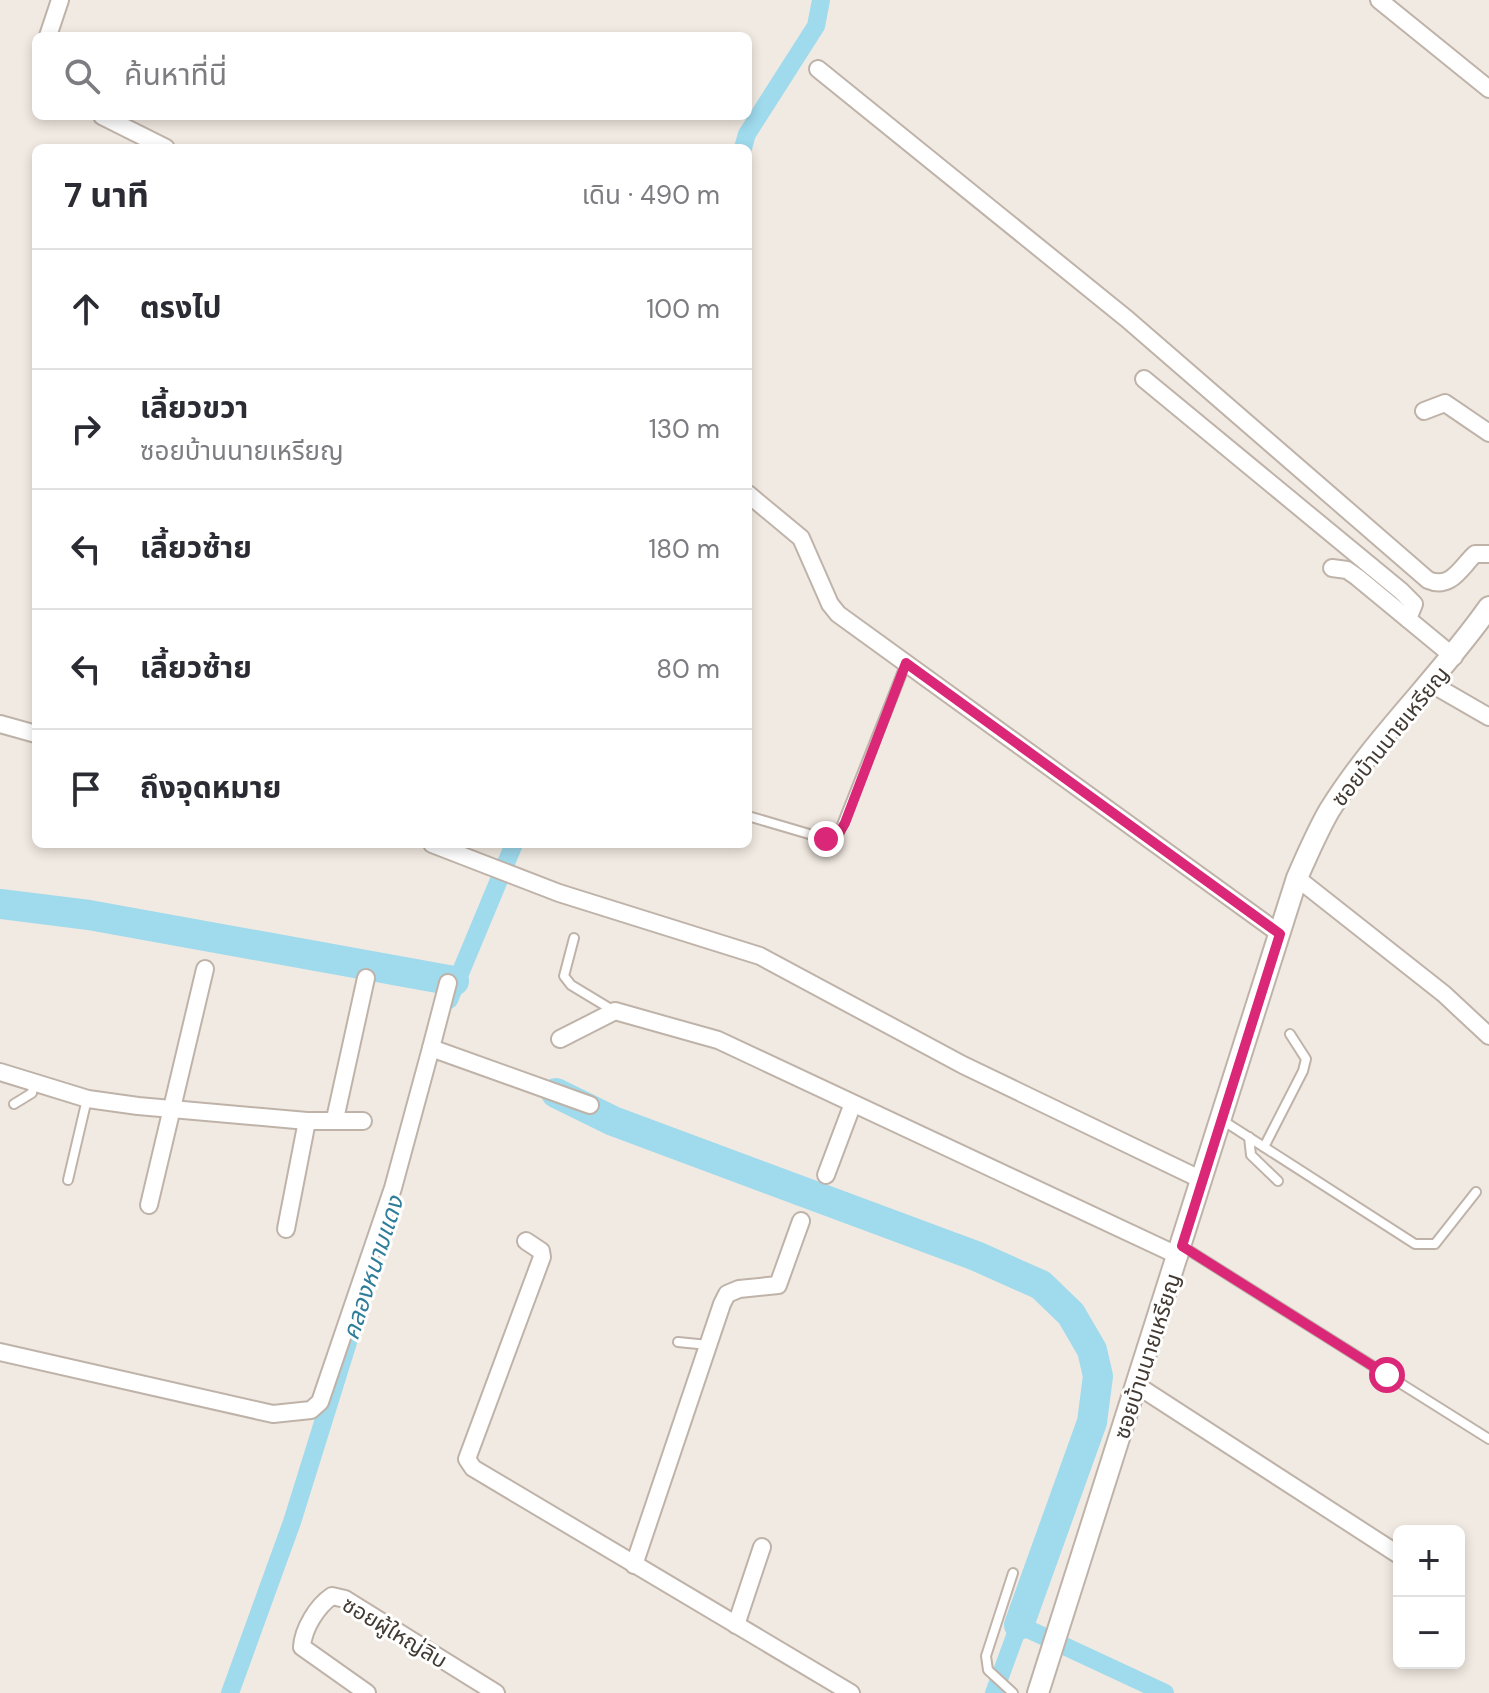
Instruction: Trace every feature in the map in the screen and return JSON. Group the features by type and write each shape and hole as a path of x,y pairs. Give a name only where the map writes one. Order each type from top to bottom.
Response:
{"street":[{"path":"49,32 60,0"},
{"path":"1379,0 1489,89"},
{"path":"818,69 1127,319 1428,580 1439,583 1448,581 1475,554 1489,554"},
{"path":"110,120 158,144"},
{"path":"1144,379 1401,591 1414,604 1408,619"},
{"path":"1424,411 1445,403 1489,433"},
{"path":"752,497 801,538 830,604 838,614 1280,934"},
{"path":"1332,568 1347,570 1357,577 1454,657"},
{"name":"ซอยบ้านนายเหรียญ","path":"1038,1693 1297,878 1329,811 1454,657 1489,607"},
{"path":"1430,683 1489,717"},
{"path":"0,724 32,733"},
{"path":"443,848 559,893 760,956 963,1065 1202,1180"},
{"path":"1297,878 1444,994 1489,1036"},
{"path":"149,1205 205,969"},
{"path":"335,1119 366,978"},
{"path":"0,1352 273,1414 303,1412 316,1407 393,1188 448,983"},
{"path":"560,1039 615,1011 718,1040 852,1106 1180,1251"},
{"path":"432,1048 590,1105"},
{"path":"0,1072 88,1099 172,1110 307,1121 363,1121"},
{"path":"826,1175 852,1106"},
{"path":"286,1229 307,1121"},
{"path":"634,1565 727,1294 739,1289 778,1285 801,1221"},
{"path":"526,1241 541,1251 542,1257 467,1459 473,1468 851,1693"},
{"path":"1138,1386 1393,1551"},
{"path":"736,1625 762,1547"},
{"name":"ซอยผู้ใหญ่ลิบ","path":"367,1693 345,1687 302,1647 303,1637 323,1602 332,1596 345,1599 496,1693"}],"lane":[{"path":"752,817 826,839 838,835 906,663"},
{"path":"574,938 564,976 571,985 615,1011"},
{"path":"1264,1147 1306,1059 1290,1034"},
{"path":"14,1104 32,1093 34,1081"},
{"path":"68,1180 88,1099"},
{"path":"1222,1120 1415,1244 1435,1244 1476,1192"},
{"path":"1249,1137 1251,1155 1278,1181"},
{"path":"1180,1251 1489,1439"},
{"path":"678,1342 708,1345"},
{"path":"1013,1573 986,1656 988,1670 1013,1693"}],"waterway":[{"name":"คลองหนามแดง","path":"744,144 747,134 816,26 821,0"},
{"name":"คลองหนามแดง","path":"449,1000 512,848"},
{"path":"0,904 89,915 454,981"},
{"path":"556,1093 613,1121 976,1256 1041,1285 1071,1314 1092,1350 1098,1376 1092,1422 1019,1625"},
{"name":"คลองหนามแดง","path":"230,1693 292,1522 349,1339"},
{"path":"994,1693 1019,1625 1165,1693"}],"route":[{"path":"826,839 838,835 845,823 906,663 1280,934 1182,1246 1387,1375"}]}
